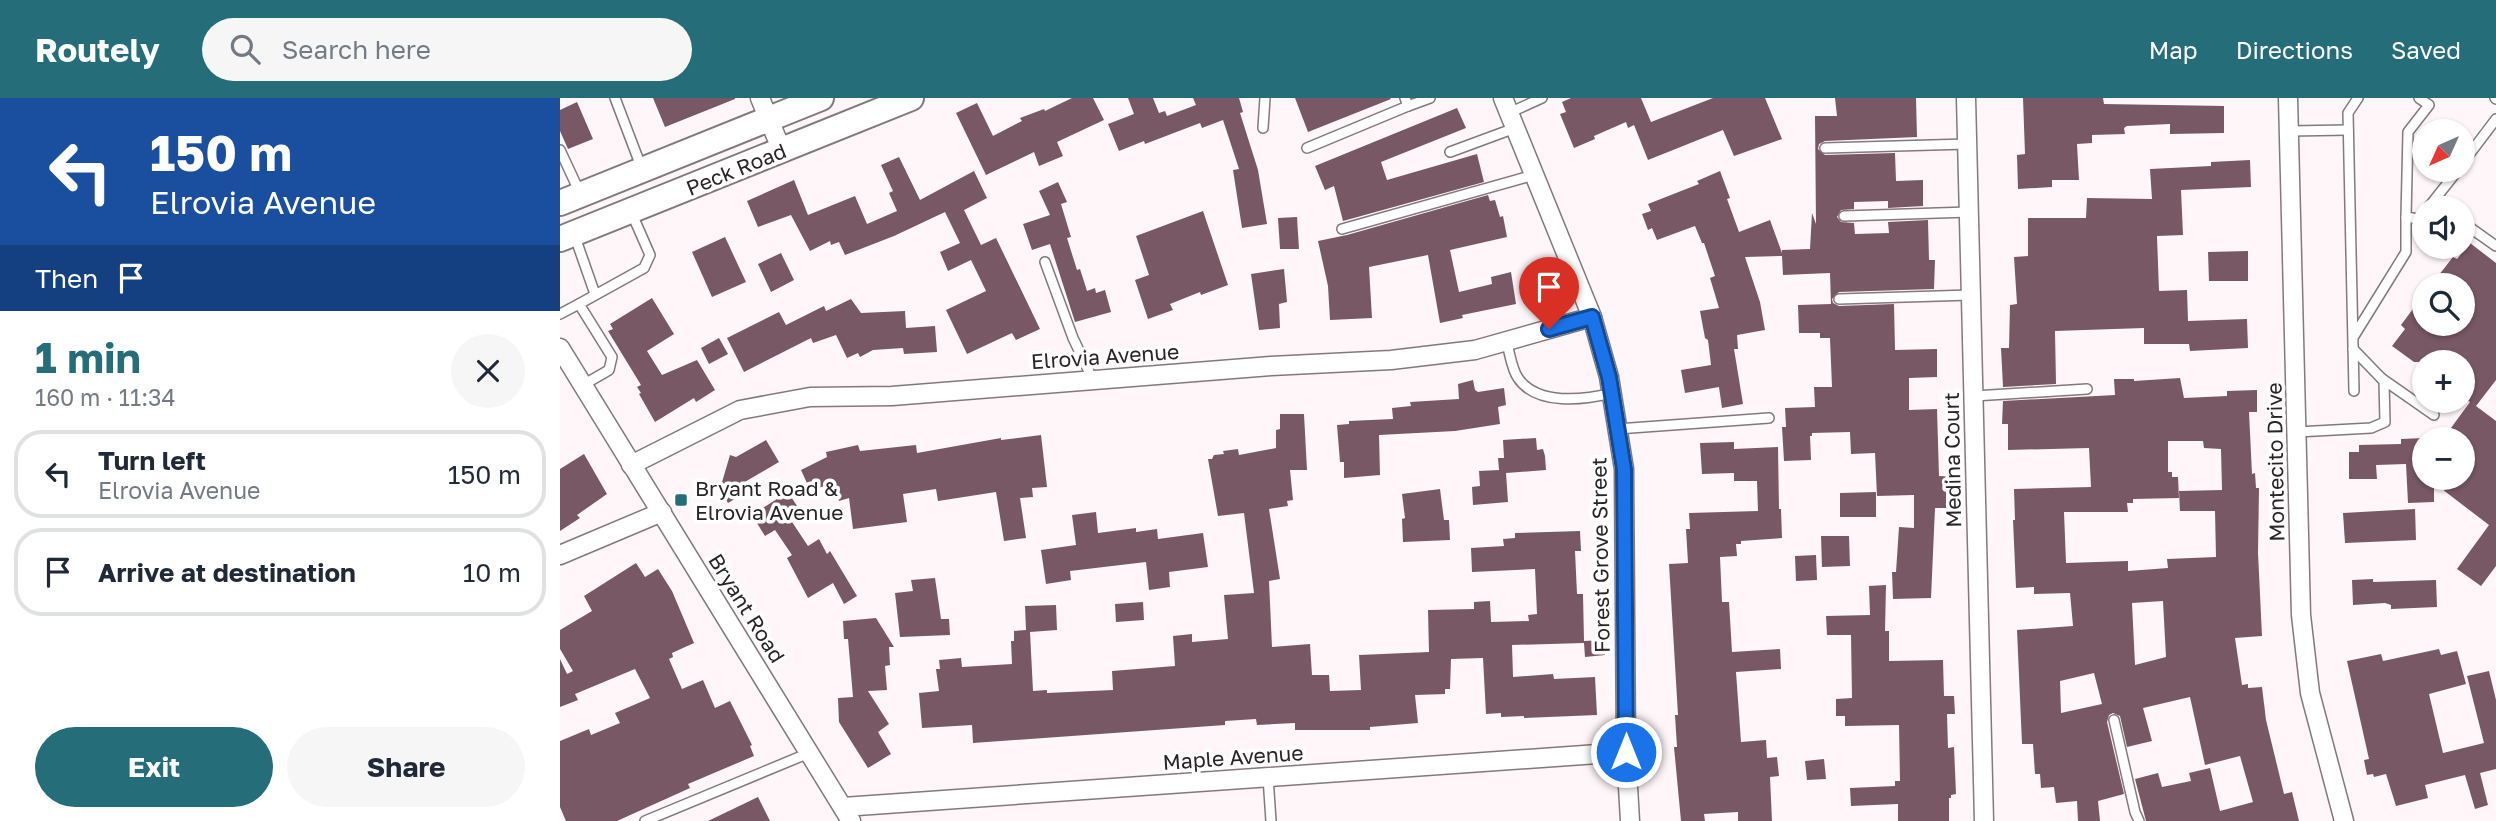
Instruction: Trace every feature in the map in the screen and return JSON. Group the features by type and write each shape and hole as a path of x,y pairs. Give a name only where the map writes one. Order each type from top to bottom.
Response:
{"main road":[{"name":"Peck Road","path":"570,199 643,170 764,108 821,98"},
{"name":"Peck Road","path":"567,236 911,98"}],"street":[{"name":"Medina Court","path":"1966,98 1984,821"},
{"name":"Montecito Drive","path":"2288,98 2301,615 2310,693 2344,821"},
{"path":"764,108 782,150"},
{"name":"Forest Grove Street","path":"1509,113 1592,317 1612,393 1624,469 1626,752 1630,821"},
{"name":"Elrovia Avenue","path":"631,465 740,410 810,397 892,396 1391,360 1475,350 1592,317"},
{"name":"Bryant Road","path":"560,348 847,814"},
{"path":"560,555 662,512"},
{"name":"Maple Avenue","path":"847,814 1268,777 1626,752"}],"lane":[{"path":"615,98 643,170"},
{"path":"1263,128 1265,98"},
{"path":"1307,148 1407,102 1430,98"},
{"path":"1450,152 1509,113 1542,98"},
{"path":"2354,391 2348,113 2358,98"},
{"path":"2353,338 2406,252 2408,132 2429,105 2419,98"},
{"path":"2475,147 2496,120"},
{"path":"2290,131 2348,130"},
{"path":"1825,148 1967,144"},
{"path":"560,150 570,199"},
{"path":"1342,229 1534,175"},
{"path":"2437,196 2449,182"},
{"path":"560,314 644,268 650,255 631,211"},
{"path":"1844,216 1969,212"},
{"path":"2406,217 2412,217"},
{"path":"2475,231 2496,246"},
{"path":"567,236 595,295"},
{"path":"1045,262 1073,338 1093,380"},
{"path":"1839,299 1971,295"},
{"path":"579,304 612,357 609,370 583,385"},
{"path":"1506,341 1516,376 1527,388 1539,394 1578,399 1612,393"},
{"path":"2353,349 2381,378 2434,415"},
{"path":"2297,432 2371,428 2385,422 2384,381 2381,378"},
{"path":"1973,396 2087,389"},
{"path":"1618,429 1769,418"},
{"path":"2113,720 2139,821"},
{"path":"645,821 810,752"},
{"path":"1268,777 1271,821"}],"building":[{"path":"653,98 735,98 735,99 665,127"},
{"path":"1072,98 1093,98 1104,120 1057,142 1063,156 1039,166 1034,152 986,175 956,113 977,103 993,136 1022,121 1020,118 1044,109 1045,111"},
{"path":"1128,98 1153,98 1159,113 1165,111 1167,116 1196,105 1193,98 1239,98 1243,112 1240,113 1258,170 1267,224 1242,228 1233,170 1239,169 1223,120 1202,128 1200,123 1119,151 1108,124 1134,114"},
{"path":"1295,98 1390,98 1391,99 1308,132"},
{"path":"1571,98 1641,98 1651,122 1713,98 1765,98 1782,139 1734,156 1723,130 1648,160 1634,125 1628,128 1626,122 1574,148 1560,114 1566,112 1562,102"},
{"path":"1835,98 1916,98 1917,137 1825,141 1819,144 1818,149 1825,155 1895,153 1896,181 1923,180 1923,206 1888,208 1888,201 1854,202 1854,209 1841,210 1837,217 1841,222 1854,223 1855,234 1889,233 1888,222 1928,220 1929,260 1935,260 1934,289 1839,292 1832,299 1833,303 1839,306 1894,304 1895,350 1937,349 1937,377 1909,378 1909,410 1937,409 1939,476 1956,477 1956,494 1946,494 1946,508 1935,508 1931,598 1893,599 1892,572 1896,572 1899,527 1914,528 1914,495 1877,496 1875,453 1851,454 1850,432 1812,433 1811,460 1784,461 1782,427 1786,427 1785,408 1815,407 1814,387 1832,387 1830,338 1820,338 1820,333 1799,333 1798,305 1831,304 1830,273 1783,275 1782,256 1745,257 1760,302 1765,330 1737,335 1738,349 1734,349 1743,404 1722,408 1719,387 1685,393 1681,370 1711,365 1700,311 1719,308 1710,278 1715,276 1704,243 1695,226 1657,240 1652,228 1648,230 1642,214 1651,211 1648,204 1699,184 1697,181 1720,171 1739,232 1770,220 1782,253 1782,250 1810,249 1812,213 1816,224 1815,116 1837,116"},
{"path":"2023,98 2103,98 2104,104 2224,106 2224,133 2170,134 2170,124 2127,126 2124,128 2125,134 2092,135 2092,143 2077,144 2079,180 2052,180 2052,187 2018,189 2017,155 2025,154"},
{"path":"577,102 593,139 568,149 560,131 560,110"},
{"path":"1457,108 1466,128 1381,162 1387,180 1477,154 1484,182 1343,221 1334,186 1325,190 1315,166"},
{"path":"899,157 920,200 974,171 987,198 964,210 981,245 996,238 1040,329 1016,340 1012,333 967,354 946,310 986,291 971,260 948,271 940,252 960,243 945,212 845,255 839,242 831,245 830,241 810,251 791,215 758,227 747,201 794,180 808,215 855,196 867,224 897,211 889,193 893,191 881,165"},
{"path":"2250,160 2251,187 2181,190 2183,235 2157,236 2159,291 2187,290 2188,321 2247,319 2248,348 2190,351 2189,344 2144,344 2144,328 2055,331 2056,384 2003,387 2001,348 2009,348 2010,305 2017,304 2014,257 2028,256 2028,218 2086,218 2087,198 2152,199 2150,169 2211,166 2211,162"},
{"path":"1058,182 1067,202 1061,204 1071,237 1067,238 1077,270 1080,269 1087,291 1095,288 1096,293 1105,290 1111,312 1075,322 1050,244 1032,250 1023,224 1050,215 1039,191"},
{"path":"1488,195 1490,201 1495,200 1500,217 1503,216 1507,237 1450,250 1459,292 1492,284 1491,277 1511,272 1516,304 1462,315 1463,318 1440,323 1428,255 1369,267 1372,318 1330,320 1328,286 1318,241"},
{"path":"1203,211 1228,285 1170,304 1173,310 1148,319 1135,280 1149,275 1136,236"},
{"path":"1297,217 1299,249 1280,249 1278,218"},
{"path":"725,237 746,282 712,297 692,252"},
{"path":"2475,247 2496,263 2496,380 2476,406 2496,421 2496,566 2481,586 2457,569 2489,525 2443,490 2475,490 2475,427 2452,427 2462,413 2475,413 2475,350 2412,350 2412,361 2392,346 2405,329 2401,325 2412,310 2412,336 2475,336 2475,273 2440,273 2451,259 2475,259"},
{"path":"2248,251 2248,281 2209,281 2208,252"},
{"path":"781,253 794,280 771,292 758,264"},
{"path":"1284,269 1287,302 1279,304 1280,328 1259,330 1251,274"},
{"path":"652,298 674,334 647,351 662,375 697,360 715,390 696,402 694,398 655,422 639,394 641,393 637,387 641,385 608,331 613,329 610,324"},
{"path":"851,299 861,313 905,311 906,328 935,326 937,352 904,354 903,348 873,350 860,357 858,353 847,358 836,335 813,343 811,338 744,372 727,338 779,312 786,325 824,306 826,311"},
{"path":"719,338 728,354 709,364 701,348"},
{"path":"2180,378 2184,398 2227,396 2227,391 2257,390 2257,412 2249,412 2252,474 2255,473 2256,488 2259,488 2258,553 2262,636 2235,638 2242,685 2248,684 2248,688 2262,687 2266,720 2284,794 2292,792 2299,821 2146,821 2135,779 2158,773 2162,787 2191,781 2189,773 2210,768 2220,811 2253,802 2240,756 2205,765 2190,697 2143,708 2152,741 2127,747 2120,716 2113,713 2109,715 2107,722 2124,794 2098,801 2100,821 2078,821 2077,801 2056,803 2054,787 2041,788 2040,774 2035,774 2033,744 2022,744 2017,630 2073,626 2070,593 2034,594 2034,587 2016,588 2014,489 2091,487 2089,448 2008,450 2008,424 2002,424 2003,401 2115,395 2114,379 2134,381","holes":["2168,441 2203,441 2204,448 2221,449 2222,490 2179,491 2180,511 2215,511 2216,557 2167,559 2168,568 2128,571 2128,561 2066,563 2064,512 2128,512 2127,503 2133,503 2133,499 2179,498 2178,477 2172,477 2172,472 2168,472","2163,601 2166,657 2135,665 2132,603","2094,673 2102,704 2061,713 2060,681"]},
{"path":"1473,380 1478,392 1504,388 1506,405 1498,407 1500,424 1455,431 1379,435 1380,475 1344,478 1337,425 1349,424 1349,421 1393,419 1392,408 1411,406 1410,402 1459,399 1458,384"},
{"path":"1280,414 1304,414 1307,470 1290,470 1293,500 1287,501 1288,506 1269,509 1280,579 1269,581 1272,647 1310,644 1312,675 1329,675 1330,691 1361,690 1359,655 1429,652 1428,610 1474,609 1474,602 1490,601 1491,622 1529,621 1528,615 1537,614 1535,569 1472,572 1471,548 1504,546 1503,539 1515,538 1515,533 1580,531 1581,551 1575,551 1577,594 1583,594 1584,641 1604,640 1605,655 1585,657 1584,643 1512,645 1513,677 1553,674 1554,679 1595,677 1597,715 1524,718 1501,717 1501,713 1486,714 1483,658 1451,659 1450,689 1445,689 1445,694 1415,695 1418,723 1370,727 1370,730 1295,730 1295,723 1257,725 1256,719 1225,721 1225,725 973,743 972,725 922,728 919,693 939,691 936,669 940,669 939,660 961,658 962,667 1012,664 1011,641 1014,641 1014,631 1026,630 1025,606 1056,605 1057,630 1030,632 1033,691 1047,690 1047,693 1113,690 1112,671 1175,666 1173,636 1192,634 1192,642 1228,639 1224,595 1254,593 1244,513 1218,516 1208,459 1224,454 1223,451 1238,449 1239,455 1276,448 1276,430 1280,429"},
{"path":"1041,435 1047,487 1032,488 1033,497 1020,498 1026,538 1004,541 996,492 938,501 936,489 903,494 907,522 853,529 849,498 839,501 832,482 811,492 801,470 827,457 826,452 858,445 860,451 916,445 917,453 1001,438"},
{"path":"1536,438 1537,450 1543,449 1546,470 1506,473 1508,502 1473,505 1472,487 1480,486 1479,471 1499,470 1498,458 1504,458 1503,440"},
{"path":"2401,439 2412,439 2412,490 2434,490 2434,502 2408,503 2406,464 2376,465 2377,479 2349,479 2349,452 2359,452 2359,445 2401,444"},
{"path":"766,440 779,462 743,483 748,491 728,503 720,489 730,455 736,457"},
{"path":"1734,442 1734,449 1778,447 1782,538 1741,541 1741,544 1736,544 1737,556 1720,557 1722,602 1729,602 1732,652 1780,649 1781,669 1736,672 1741,742 1766,740 1767,758 1777,757 1779,776 1770,777 1772,821 1738,821 1738,812 1704,814 1705,821 1681,821 1674,747 1677,747 1675,715 1678,715 1669,564 1688,563 1686,529 1690,529 1689,513 1758,511 1757,481 1734,481 1734,473 1702,474 1700,443"},
{"path":"584,454 607,494 577,515 580,518 560,531 560,469"},
{"path":"1440,489 1444,520 1449,520 1450,540 1403,542 1402,519 1405,518 1402,494"},
{"path":"788,492 797,506 786,513 808,546 819,539 827,554 830,551 857,596 844,604 833,583 808,598 787,558 792,555 775,530 765,536 752,515"},
{"path":"1876,492 1876,517 1840,517 1840,493"},
{"path":"2415,509 2416,540 2345,543 2343,513"},
{"path":"1096,512 1098,533 1136,528 1136,532 1157,529 1158,539 1203,533 1208,567 1169,572 1170,587 1149,590 1146,562 1070,571 1071,580 1046,584 1041,550 1076,545 1072,515"},
{"path":"1821,536 1849,536 1850,566 1822,567"},
{"path":"1816,555 1817,580 1796,581 1795,556"},
{"path":"636,563 645,577 658,569 672,591 694,643 672,653 673,657 669,659 682,689 703,680 715,708 730,701 752,745 750,746 754,756 688,784 690,788 617,821 566,821 560,807 560,741 589,729 591,735 620,723 615,713 650,698 635,669 575,694 578,700 560,707 560,659 567,674 573,671 560,649 560,630 592,611 584,596"},
{"path":"935,578 941,619 949,619 950,635 900,637 895,593 913,591 911,580"},
{"path":"2373,579 2373,582 2436,580 2437,607 2391,609 2391,605 2385,603 2353,605 2352,580"},
{"path":"1886,585 1885,631 1889,631 1889,661 1943,660 1944,696 1954,696 1955,714 1947,714 1948,748 1954,747 1956,794 1949,798 1949,821 1898,821 1898,804 1851,806 1850,788 1895,786 1895,781 1900,781 1899,725 1845,726 1845,716 1836,716 1836,699 1852,698 1851,635 1827,635 1826,616 1870,615 1869,586"},
{"path":"1143,602 1144,620 1116,622 1115,604"},
{"path":"876,618 894,647 889,647 890,665 885,666 887,690 868,691 889,724 878,732 891,754 868,768 839,722 838,698 853,697 848,639 844,639 843,621"},
{"path":"2439,649 2441,655 2457,651 2466,684 2429,694 2443,753 2484,743 2467,676 2489,671 2496,700 2496,769 2480,773 2488,805 2475,809 2465,775 2425,785 2428,798 2396,806 2386,774 2374,777 2373,774 2367,775 2364,760 2369,759 2347,661 2381,654 2383,661"},
{"path":"1824,759 1826,779 1807,780 1805,761"},
{"path":"758,797 770,821 708,821"}],"place":[{"name":"Bryant Road & Elrovia Avenue","path":"681,500"}],"route":[{"path":"1549,329 1592,317 1609,377 1624,469 1626,752"}]}
